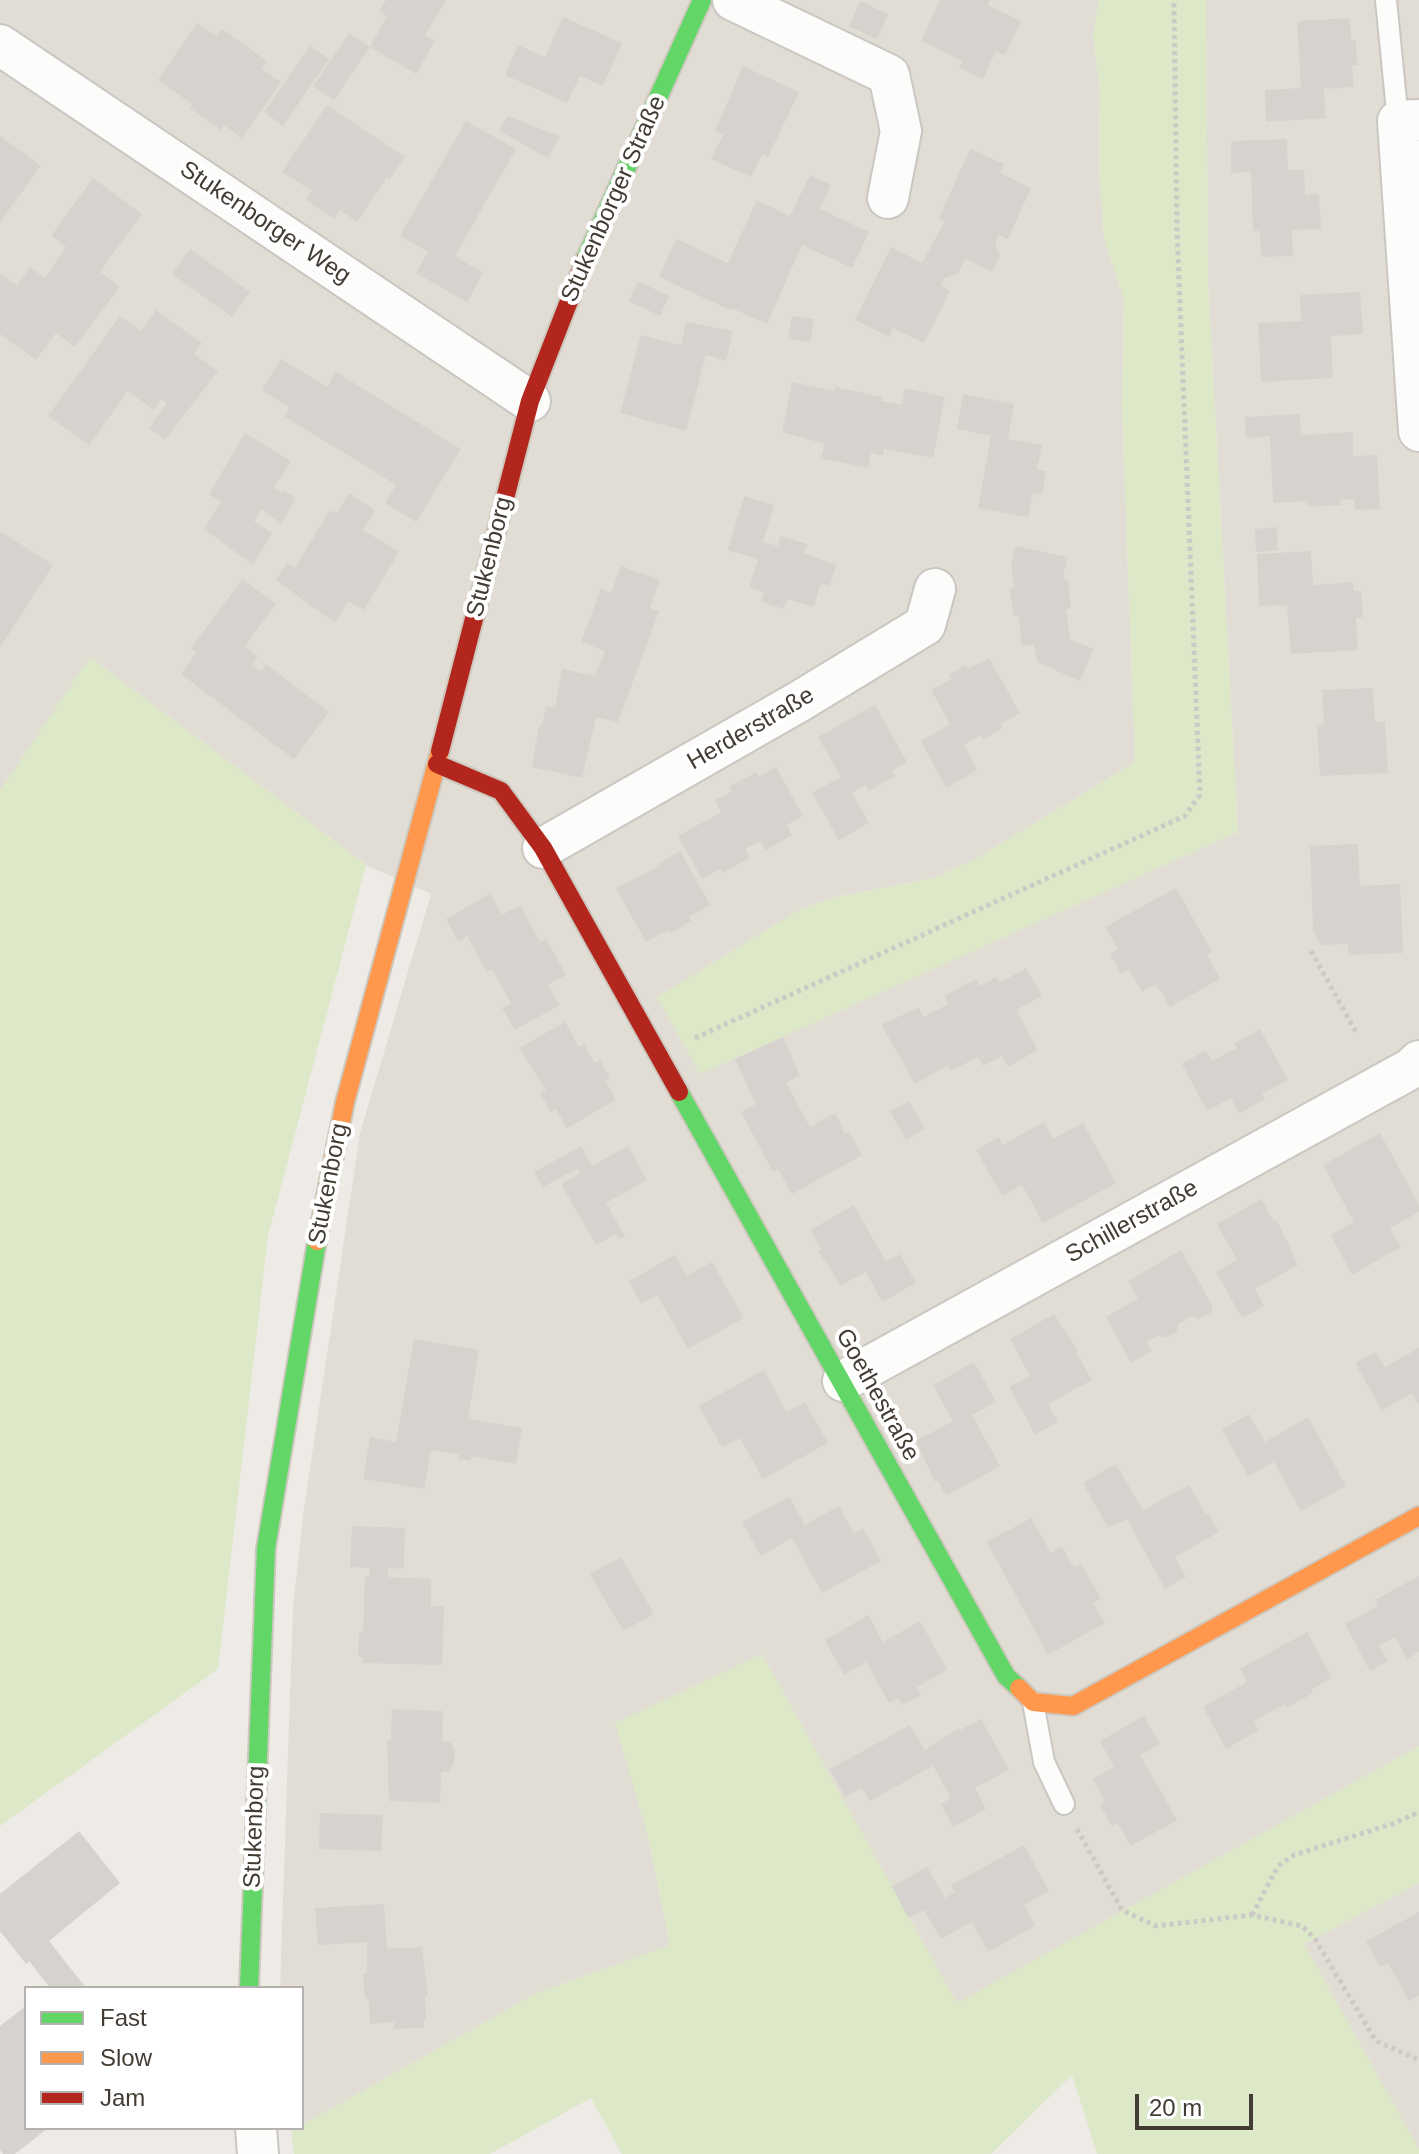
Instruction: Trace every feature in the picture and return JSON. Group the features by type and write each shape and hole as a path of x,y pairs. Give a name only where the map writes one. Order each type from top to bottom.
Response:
{"street":[{"name":"Stukenborger Straße","path":"530,401 586,257 702,0"},
{"path":"733,0 889,75 901,131 888,198"},
{"name":"Stukenborger Weg","path":"0,45 530,401"},
{"path":"1408,121 1419,431"},
{"name":"Stukenborg","path":"249,1986 266,1548 317,1242 345,1102 437,764 530,401"},
{"name":"Herderstraße","path":"543,848 800,701 925,625 935,589"},
{"name":"Goethestraße","path":"437,764 501,791 543,848 1006,1676 1033,1702"},
{"name":"Schillerstraße","path":"843,1381 1412,1068 1419,1061"},
{"path":"1033,1702 1073,1706 1419,1516"},
{"path":"256,2130 258,2154"}],"lane":[{"path":"1386,0 1408,121"},
{"path":"1033,1702 1044,1762 1064,1804"}],"path":[{"path":"659,1054 1185,816 1200,795 1177,232 1174,0"},
{"path":"1311,951 1357,1034"},
{"path":"1064,1804 1122,1910 1156,1926 1252,1915 1302,1926 1315,1939 1376,2041 1419,2060"},
{"path":"1252,1915 1278,1866 1294,1855 1392,1824 1419,1812"}],"shaded area":[{"path":"0,0 1099,0 1093,34 1100,92 1099,167 1104,239 1124,299 1122,406 1135,762 974,860 933,878 836,897 801,909 658,997 700,1073 1238,832 1208,281 1206,0 1419,0 1419,1746 957,2004 762,1654 648,1837 670,1945 535,1994 304,2124 304,1986 280,1986 293,1606 304,1508 360,1133 431,894 366,865 90,658 0,791"},
{"path":"1419,1883 1419,2150 1304,1944"}],"green space":[{"path":"1099,0 1206,0 1208,281 1238,832 700,1074 657,997 801,909 836,897 933,878 974,860 1135,762 1122,406 1124,299 1104,239 1099,167 1100,92 1093,34"},
{"path":"90,657 366,865 268,1236 218,1669 0,1826 0,791"},
{"path":"762,1654 957,2003 1419,1746 1419,1883 1304,1944 1419,2149 1419,2154 1097,2154 1072,2075 991,2154 622,2154 591,2098 490,2154 294,2154 291,2131 304,2130 304,2124 535,1994 670,1945 648,1837 615,1723"}],"building":[{"path":"386,0 446,0 425,35 435,41 416,74 370,47 387,16 379,11"},
{"path":"940,0 990,0 987,5 1021,21 1005,55 996,51 983,79 959,68 963,61 921,41"},
{"path":"860,1 888,14 877,39 849,26"},
{"path":"563,17 622,43 603,86 580,76 567,103 505,75 518,45 545,57"},
{"path":"1350,18 1351,40 1356,40 1357,65 1352,65 1354,87 1324,89 1326,118 1266,122 1265,90 1301,88 1297,21"},
{"path":"197,23 216,36 222,29 267,61 262,69 281,82 242,138 224,125 221,130 158,80"},
{"path":"349,33 370,47 334,100 313,86"},
{"path":"310,46 329,59 283,126 264,112"},
{"path":"743,66 799,92 768,157 762,154 751,177 711,159 723,135 715,131"},
{"path":"327,105 405,157 390,179 387,177 357,222 340,210 334,219 306,200 312,191 282,172"},
{"path":"507,116 560,136 548,158 499,131"},
{"path":"466,121 516,149 455,256 483,273 467,302 416,273 428,252 400,236"},
{"path":"0,136 41,166 0,222"},
{"path":"1287,139 1288,170 1304,170 1305,195 1319,194 1321,229 1292,230 1293,256 1261,257 1260,231 1253,231 1251,172 1231,173 1231,141"},
{"path":"970,149 1004,164 1000,173 1031,188 1008,239 999,235 995,243 1000,256 992,272 965,259 958,273 945,278 941,286 950,291 924,343 893,328 889,337 855,320 891,247 922,263 945,221 939,218"},
{"path":"810,175 831,185 820,209 869,232 852,268 802,245 767,324 659,277 676,239 728,263 757,200 790,216"},
{"path":"93,178 142,214 100,272 120,286 75,347 56,333 36,360 0,334 0,273 17,285 30,267 45,278 66,247 51,236"},
{"path":"190,249 250,292 232,317 172,274"},
{"path":"638,281 669,296 660,316 629,301"},
{"path":"1360,292 1363,334 1331,336 1333,378 1261,382 1258,323 1301,321 1300,295"},
{"path":"156,310 202,343 194,354 218,371 165,440 149,428 167,403 161,399 154,410 128,391 89,445 48,416 120,316 141,331"},
{"path":"792,316 814,319 810,342 788,339"},
{"path":"686,322 733,331 726,361 706,355 686,431 620,413 641,335 681,345"},
{"path":"281,359 327,387 336,372 461,449 416,522 385,503 396,485 284,416 290,408 262,390"},
{"path":"792,382 834,391 835,387 882,397 881,401 902,405 905,388 945,397 933,458 884,449 883,456 871,453 868,468 821,458 825,444 782,432"},
{"path":"963,394 1014,404 1008,439 1042,445 1037,469 1046,471 1042,495 1033,493 1028,517 978,508 991,436 957,429"},
{"path":"1300,414 1301,435 1353,432 1353,456 1377,455 1380,509 1355,510 1354,499 1340,500 1341,505 1308,507 1307,501 1273,503 1270,436 1246,438 1245,417"},
{"path":"245,433 291,461 274,488 296,498 281,524 262,509 254,521 272,533 253,565 204,529 221,502 209,494"},
{"path":"349,493 375,510 363,530 399,552 364,610 348,601 335,623 276,580 287,563 295,568 330,510 336,514"},
{"path":"744,496 774,505 763,542 778,546 780,536 807,544 804,553 836,565 830,586 821,583 814,607 787,599 784,609 761,602 764,592 749,588 758,559 728,550"},
{"path":"1277,527 1278,550 1256,552 1255,529"},
{"path":"0,531 53,565 0,648"},
{"path":"1015,546 1068,557 1063,577 1068,580 1071,609 1066,609 1070,639 1093,649 1080,681 1037,662 1034,644 1022,646 1018,615 1014,616 1009,588 1014,587 1011,566"},
{"path":"1311,551 1313,585 1353,582 1354,591 1361,591 1363,617 1356,618 1358,650 1291,654 1287,605 1259,606 1257,554"},
{"path":"621,566 660,580 650,608 659,611 618,722 596,717 582,778 532,767 539,725 542,726 546,706 555,708 562,669 595,676 605,651 581,642 601,589 611,593"},
{"path":"242,579 276,604 245,646 258,656 252,665 260,671 266,664 329,712 294,759 181,674 197,652 191,648"},
{"path":"989,658 1020,713 983,740 981,735 964,745 977,770 946,788 921,741 950,724 931,690 951,679 949,675 966,665 968,669"},
{"path":"1373,688 1375,722 1385,722 1388,773 1320,776 1317,725 1324,725 1322,690"},
{"path":"875,705 907,762 891,771 895,776 869,791 866,785 852,793 869,823 839,840 812,793 841,777 818,737"},
{"path":"776,767 803,816 787,825 792,835 766,850 760,841 745,849 750,858 723,873 721,869 702,879 678,836 721,812 715,800 732,791 729,787 756,772 758,777"},
{"path":"1358,844 1360,886 1400,884 1403,953 1348,955 1348,944 1321,945 1313,930 1310,846"},
{"path":"680,851 710,905 689,917 691,921 646,942 616,888 660,866 659,863"},
{"path":"1176,888 1212,952 1207,955 1220,979 1170,1007 1156,984 1142,992 1129,970 1121,974 1110,954 1118,949 1105,927"},
{"path":"490,894 502,915 520,905 540,942 546,939 566,975 548,985 560,1005 515,1030 502,1008 511,1003 492,969 487,972 467,936 458,941 446,919"},
{"path":"1026,968 1042,996 1016,1010 1038,1050 1008,1067 1002,1056 983,1066 978,1057 951,1071 948,1065 915,1084 881,1024 919,1008 924,1017 948,1004 944,996 976,979 980,986 997,977 1000,983"},
{"path":"565,1022 579,1047 584,1044 595,1063 600,1060 610,1078 605,1081 616,1100 567,1128 556,1109 551,1112 540,1093 546,1090 519,1048"},
{"path":"1260,1029 1288,1080 1262,1094 1265,1099 1239,1114 1231,1098 1207,1111 1182,1064 1206,1050 1212,1061 1237,1048 1234,1044"},
{"path":"783,1037 800,1076 786,1083 810,1127 835,1113 845,1134 849,1132 862,1155 792,1194 778,1169 773,1172 741,1112 756,1104 735,1059"},
{"path":"909,1101 925,1129 906,1140 890,1111"},
{"path":"1044,1122 1053,1139 1083,1123 1116,1183 1043,1223 1022,1185 1002,1196 976,1150 999,1137 1003,1145"},
{"path":"1380,1133 1419,1205 1419,1212 1390,1228 1401,1247 1352,1275 1331,1235 1354,1222 1323,1165"},
{"path":"581,1146 592,1166 628,1146 647,1180 606,1203 625,1236 619,1239 616,1234 596,1245 561,1184 580,1173 578,1168 543,1187 534,1172"},
{"path":"1261,1199 1274,1221 1277,1220 1298,1265 1255,1289 1264,1306 1242,1318 1216,1272 1237,1260 1217,1224"},
{"path":"854,1205 886,1262 900,1254 916,1283 882,1302 866,1272 841,1285 818,1251 821,1249 810,1230"},
{"path":"1181,1250 1212,1305 1212,1312 1199,1319 1192,1316 1178,1324 1177,1332 1165,1338 1158,1335 1147,1342 1152,1351 1131,1363 1106,1317 1138,1299 1128,1281"},
{"path":"675,1255 687,1276 712,1262 744,1318 688,1349 657,1295 641,1304 629,1281"},
{"path":"1054,1314 1092,1380 1048,1404 1058,1422 1035,1434 1009,1387 1030,1376 1010,1339"},
{"path":"414,1339 479,1350 468,1419 522,1428 516,1464 471,1456 471,1461 458,1459 459,1454 431,1450 424,1489 363,1479 370,1437 396,1442"},
{"path":"1419,1348 1419,1406 1412,1393 1382,1410 1355,1363 1376,1352 1385,1367"},
{"path":"974,1362 996,1402 972,1415 1000,1466 946,1496 938,1481 935,1482 916,1441 953,1421 933,1385"},
{"path":"764,1370 786,1412 805,1402 828,1443 763,1479 740,1438 722,1448 699,1406"},
{"path":"1249,1414 1265,1442 1308,1417 1346,1486 1301,1511 1274,1462 1248,1476 1222,1429"},
{"path":"1116,1464 1143,1510 1189,1485 1219,1532 1175,1557 1186,1577 1165,1589 1127,1519 1108,1528 1083,1483"},
{"path":"789,1497 805,1525 839,1506 854,1533 863,1528 881,1561 822,1593 792,1538 761,1556 742,1522"},
{"path":"1031,1518 1051,1553 1062,1547 1074,1568 1081,1564 1101,1598 1093,1603 1105,1623 1048,1655 987,1542"},
{"path":"352,1526 405,1528 404,1569 388,1568 388,1577 431,1579 431,1606 444,1606 442,1665 362,1663 358,1654 359,1634 363,1631 365,1576 369,1576 370,1568 350,1567"},
{"path":"621,1557 654,1614 623,1631 590,1574"},
{"path":"1419,1576 1419,1652 1407,1659 1395,1637 1379,1646 1388,1661 1370,1671 1345,1624 1378,1606 1375,1600"},
{"path":"868,1615 883,1642 920,1621 947,1670 917,1687 921,1695 902,1705 898,1698 889,1703 866,1662 844,1675 825,1640"},
{"path":"1307,1632 1332,1678 1287,1708 1285,1704 1254,1721 1258,1731 1226,1749 1203,1707 1247,1682 1240,1669"},
{"path":"392,1709 443,1711 442,1742 450,1742 455,1751 449,1772 441,1772 440,1803 389,1801 387,1740 391,1740"},
{"path":"1144,1716 1160,1744 1140,1755 1177,1820 1131,1846 1117,1823 1112,1826 1100,1805 1105,1802 1093,1779 1114,1767 1100,1741"},
{"path":"981,1719 1009,1770 975,1788 986,1809 953,1827 941,1804 951,1798 933,1766 870,1801 862,1788 845,1797 830,1769 910,1725 925,1750 959,1728"},
{"path":"320,1813 383,1815 381,1851 319,1849"},
{"path":"79,1831 120,1883 49,1941 84,1986 48,1986 29,1961 26,1964 0,1931 0,1894"},
{"path":"1024,1845 1049,1891 1024,1905 1035,1926 988,1952 972,1922 941,1939 924,1910 908,1918 892,1887 927,1867 945,1898 955,1892 951,1885"},
{"path":"384,1904 387,1949 422,1947 428,1995 425,1995 424,2028 394,2029 394,2022 370,2024 369,1999 365,1999 363,1974 367,1974 367,1942 318,1945 315,1908"},
{"path":"1419,1912 1419,1996 1409,2001 1388,1963 1380,1967 1366,1941"},
{"path":"24,2008 24,2130 45,2130 15,2154 3,2154 0,2150 0,2026"}],"traffic: fast":[{"path":"585,260 702,0"},
{"path":"679,1092 1006,1676 1019,1688"},
{"path":"249,1986 266,1548 317,1241"}],"traffic: slow":[{"path":"317,1241 345,1102 440,751"},
{"path":"1019,1688 1033,1702 1073,1706 1419,1516"}],"traffic: jam":[{"path":"440,751 530,401 585,260"},
{"path":"437,764 501,791 543,848 679,1092"}]}
